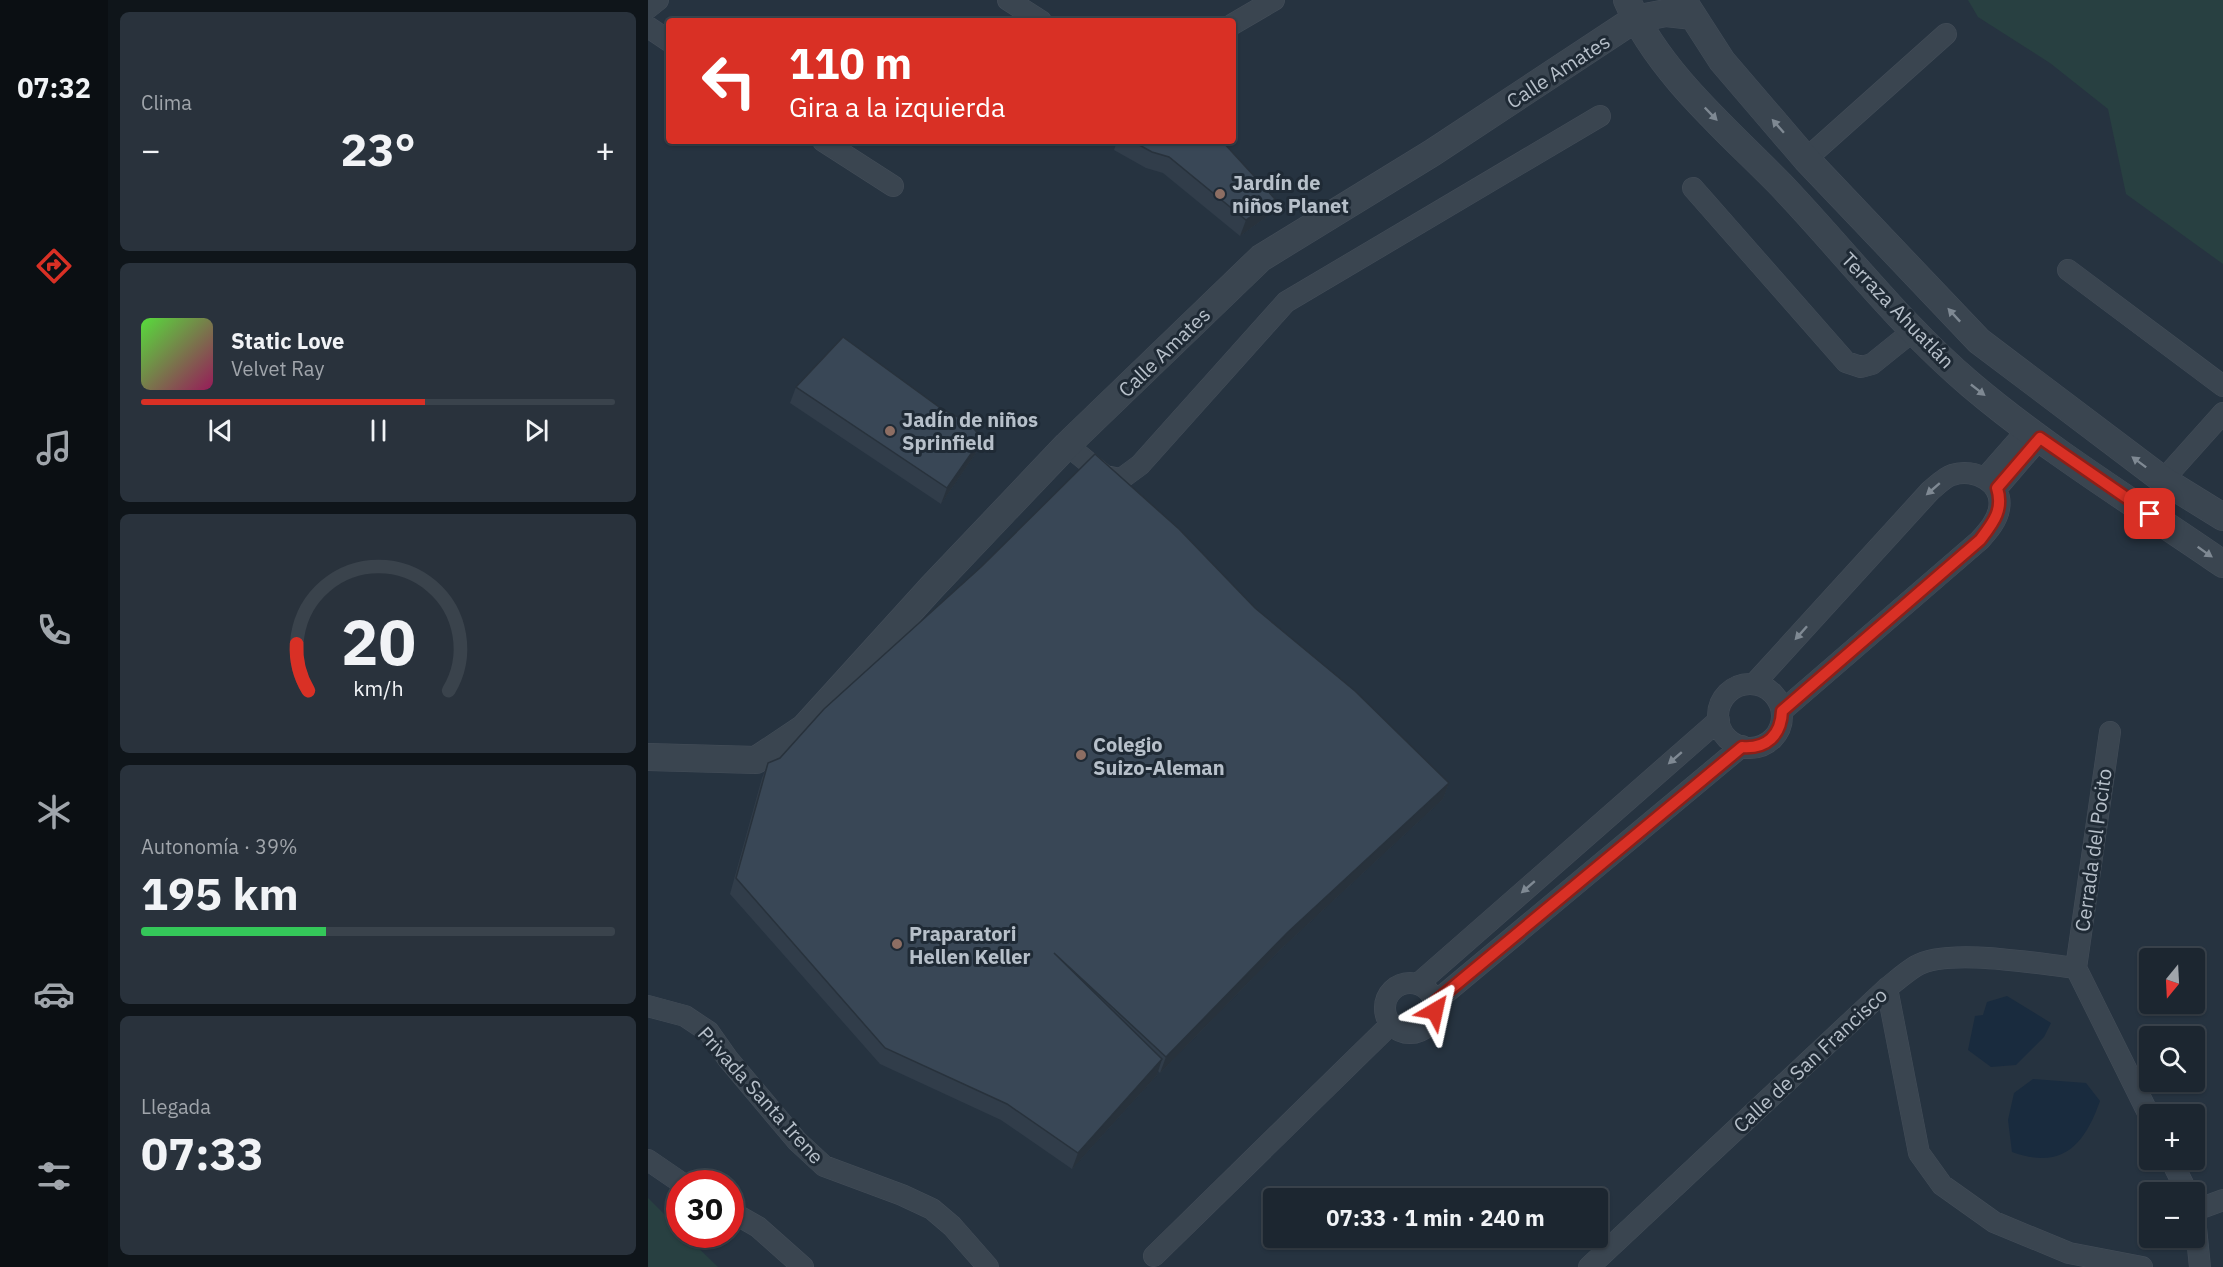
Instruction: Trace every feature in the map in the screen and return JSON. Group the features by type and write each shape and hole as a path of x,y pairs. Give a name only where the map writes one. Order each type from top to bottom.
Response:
{"street":[{"path":"648,8 658,0"},
{"path":"1008,0 1036,18"},
{"path":"1236,22 1274,0"},
{"path":"1631,10 1666,13 1688,8"},
{"name":"Terraza Ahuatlán","path":"1688,8 1722,62 1806,159 1979,341 2163,480 2223,517"},
{"name":"Terraza Ahuatlán","path":"1631,10 1681,82 1794,199 1913,331 1971,385 2034,434 2223,564"},
{"name":"Calle Amates","path":"648,758 756,760 804,728 932,586 1067,445 1261,258 1432,153 1631,10"},
{"path":"648,27 666,39"},
{"path":"1806,159 1946,34"},
{"path":"1681,82 1708,73 1722,62"},
{"path":"1067,445 1105,476 1120,479 1140,465 1286,302 1600,116"},
{"path":"828,144 893,186"},
{"path":"1693,188 1846,362 1861,367 1872,364 1913,331"},
{"path":"2068,270 2223,386"},
{"path":"2163,480 2223,413"},
{"path":"1991,483 2034,434"},
{"path":"1754,684 1930,491 1951,475 1964,473 1991,483 2000,499 1999,509 1996,520 1980,540 1782,711"},
{"path":"1435,1002 1742,747 1763,745 1772,739 1779,731 1782,711 1772,693 1754,684 1744,684 1727,693 1719,710 1719,720 1726,736 1742,747"},
{"path":"1418,984 1719,720"},
{"name":"Cerrada del Pocito","path":"2076,968 2110,732"},
{"name":"Calle de San Francisco","path":"1589,1267 1887,988 1917,965 1942,958 1992,958 2076,968"},
{"path":"2076,968 2144,1104"},
{"path":"1418,984 1429,991 1435,1002 1433,1019 1422,1031 1405,1033 1391,1024 1385,1010 1389,994 1402,985 1418,984"},
{"path":"1887,988 1919,1153 1942,1185 1994,1222 2069,1253 2142,1267"},
{"name":"Privada Santa Irene","path":"648,1006 685,1016 709,1032 728,1059 790,1133 824,1166 902,1195 932,1209 952,1226 988,1267"},
{"path":"1154,1256 1391,1024"},
{"path":"648,1160 666,1172"},
{"path":"2205,1202 2223,1200"},
{"path":"744,1219 758,1227 804,1267"},
{"path":"2198,1248 2200,1267"}],"green space":[{"path":"1968,0 2223,0 2223,264 2126,194 2108,109 2050,63 1978,17"},
{"path":"648,1198 666,1216 666,1248 698,1248 718,1267 648,1267"}],"water":[{"path":"2007,996 2051,1023 2044,1037 2016,1065 1991,1067 1968,1050 1975,1016 1983,1015 1987,1002"},
{"path":"2033,1079 2086,1083 2100,1101 2094,1117 2078,1142 2058,1156 2029,1157 2012,1152 2008,1120 2014,1093"}],"building":[{"path":"1137,144 1225,144 1275,199 1246,220 1169,157 1152,152"},
{"name":"Jadín de niños Sprinfield","path":"843,337 942,409 968,422 982,438 947,488 796,387"},
{"path":"1095,454 1179,529 1255,608 1355,691 1449,783 1288,932 1166,1057 1054,953 1162,1059 1078,1153 1007,1104 885,1048 736,878 768,763 780,758 824,709 981,567"}],"place":[{"name":"Jardín de niños Planet","path":"1220,194"},
{"name":"Jadín de niños Sprinfield","path":"890,431"},
{"name":"Colegio Suizo-Aleman","path":"1081,755"},
{"name":"Praparatori Hellen Keller","path":"897,944"}],"route":[{"path":"1435,1011 1435,1002 1742,747 1753,748 1772,739 1779,731 1782,711 1980,540 1996,520 2000,499 1997,488 2040,438 2150,514"}]}
